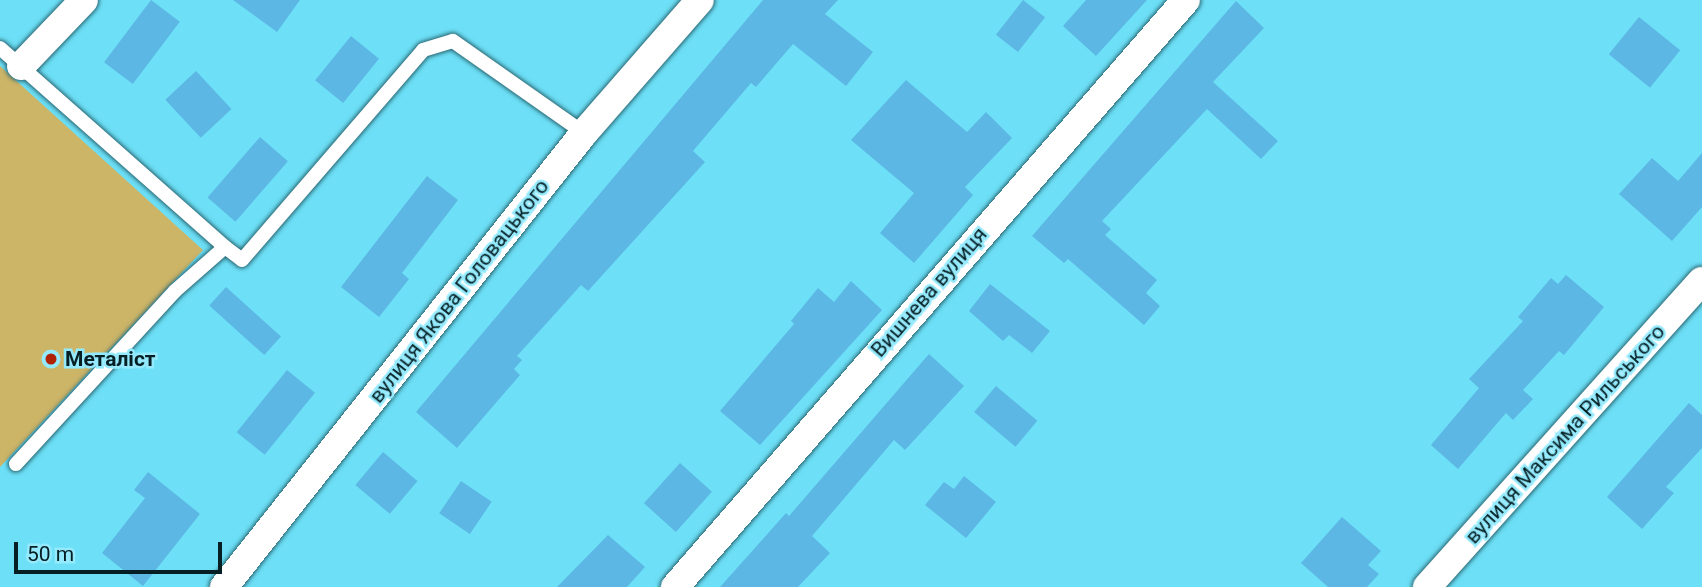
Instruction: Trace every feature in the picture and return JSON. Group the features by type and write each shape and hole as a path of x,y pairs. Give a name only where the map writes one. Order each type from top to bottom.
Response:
{"street":[{"path":"21,66 84,0"},
{"name":"вулиця Якова Головацького","path":"224,587 584,133 700,0"},
{"name":"Вишнева вулиця","path":"675,587 1186,0"},
{"name":"вулиця Максима Рильського","path":"1427,587 1702,281"}],"lane":[{"path":"0,48 242,260 423,50 453,41 584,133"},
{"path":"16,464 175,291 225,247"}],"shaded area":[{"name":"Металіст","path":"0,66 203,250 0,467"}],"building":[{"path":"151,0 180,22 133,84 104,62"},
{"path":"233,0 300,0 277,32"},
{"path":"763,0 838,0 825,14 873,52 846,86 793,44 756,87 751,83 693,151 705,162 588,291 581,285 517,356 522,360 514,369 520,375 457,448 416,412"},
{"path":"1023,0 1045,17 1018,52 996,35"},
{"path":"1086,0 1147,0 1096,56 1063,26"},
{"path":"1236,1 1264,28 1213,82 1278,141 1261,159 1207,109 1102,221 1111,229 1105,235 1157,280 1146,293 1160,306 1144,325 1068,259 1064,263 1032,236"},
{"path":"1639,17 1680,50 1650,88 1609,54"},
{"path":"351,36 379,59 343,103 315,80"},
{"path":"196,71 231,109 201,138 165,100"},
{"path":"906,80 967,132 986,112 1012,138 965,187 973,195 914,263 880,233 914,193 851,140"},
{"path":"260,137 288,161 235,222 208,197"},
{"path":"1702,153 1702,207 1672,241 1619,194 1652,158 1678,181"},
{"path":"427,176 458,200 402,273 409,279 379,317 341,287"},
{"path":"1566,275 1604,307 1564,355 1559,351 1523,390 1533,399 1513,420 1506,413 1458,469 1431,445 1479,388 1469,379 1523,321 1518,317 1551,278 1558,284"},
{"path":"851,281 882,310 760,445 720,411 794,324 791,321 818,288 834,302"},
{"path":"990,284 1050,331 1032,353 1009,335 1003,341 969,311"},
{"path":"226,287 281,337 264,355 209,306"},
{"path":"929,354 964,386 905,450 894,440 812,536 830,553 798,587 720,587 786,513 789,516"},
{"path":"287,370 315,393 265,455 237,432"},
{"path":"996,386 1037,421 1016,447 974,412"},
{"path":"1689,403 1702,415 1702,448 1666,487 1674,493 1642,529 1607,497"},
{"path":"383,452 417,481 390,514 355,485"},
{"path":"680,463 712,492 676,532 644,503"},
{"path":"148,472 200,514 143,586 102,553 145,498 134,490"},
{"path":"964,476 996,502 966,538 925,505 944,482 954,489"},
{"path":"461,481 492,502 470,534 439,513"},
{"path":"1342,517 1381,551 1368,565 1379,574 1367,587 1328,587 1301,563"},
{"path":"608,535 645,567 627,587 557,587"}],"place":[{"name":"Металіст","path":"51,359"}]}
